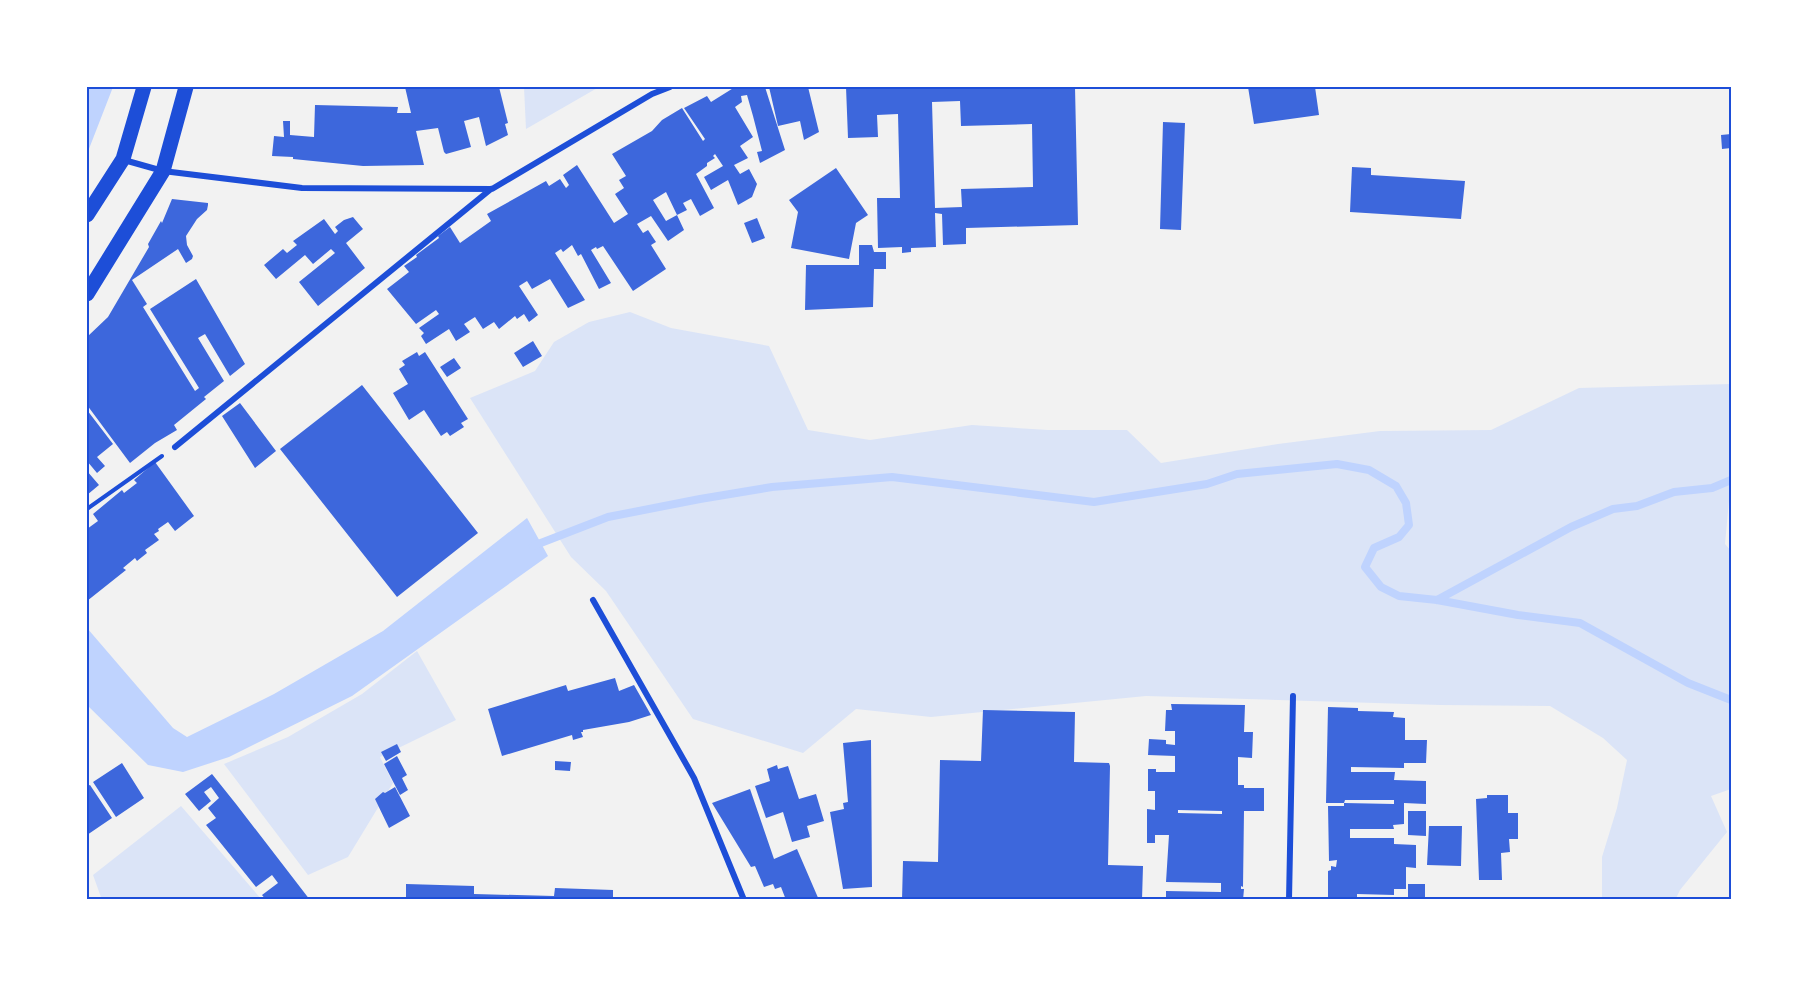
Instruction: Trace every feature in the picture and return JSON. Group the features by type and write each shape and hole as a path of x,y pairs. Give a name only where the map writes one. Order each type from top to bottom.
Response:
{"main road":[{"path":"87,215 123,159 144,87"},
{"path":"87,294 163,171 186,87"}],"street":[{"path":"175,447 492,189 652,94 670,87"},
{"path":"123,159 163,171 303,188 492,189"},
{"path":"593,600 694,778 744,900"},
{"path":"1289,900 1293,696"}],"path":[{"path":"87,509 175,447"}],"shaded area":[{"path":"524,87 599,87 526,129"},
{"path":"630,312 671,328 769,346 808,430 870,440 972,425 1048,430 1127,430 1161,463 1278,444 1380,431 1491,430 1579,388 1731,384 1731,479 1725,544 1731,551 1731,789 1711,796 1727,832 1680,890 1675,900 1602,900 1602,857 1617,808 1627,760 1603,738 1550,706 1146,696 931,717 856,709 803,753 693,719 606,591 571,557 470,398 535,371 554,342 589,322"},
{"path":"417,651 456,720 380,757 393,783 348,857 308,875 224,764 288,737 362,694"},
{"path":"181,806 262,900 102,900 93,875"}],"water":[{"path":"87,87 113,87 87,154"},
{"path":"527,518 548,556 352,696 229,757 183,772 148,765 87,705 87,628 173,728 187,737 274,694 383,631"}],"building":[{"path":"405,87 499,87 508,123 505,124 508,135 486,146 479,117 464,121 471,147 446,154 438,128 416,131 424,165 363,166 272,156 274,136 284,137 283,121 290,121 290,135 314,137 315,105 398,107 397,113 411,113"},
{"path":"735,87 765,87 785,150 760,163 757,152 762,151 753,116 747,95 741,96 742,102 735,107 753,137 740,146 748,158 734,165 740,174 749,169 757,184 752,197 738,205 728,180 711,190 704,177 723,166 715,154 713,156 715,158 696,174 714,208 700,216 691,199 683,203 687,210 677,215 684,230 668,241 651,216 637,224 643,233 648,230 656,242 651,245 666,269 633,291 603,246 591,250 611,283 599,289 581,254 578,256 572,245 563,252 561,249 555,253 585,300 568,308 550,279 532,289 527,281 519,286 538,315 529,322 524,314 517,319 515,316 499,329 494,322 483,329 475,317 464,324 470,332 456,341 449,329 426,344 421,336 424,333 419,328 439,314 436,310 416,324 387,289 409,272 404,266 450,227 460,243 491,221 487,214 546,181 549,186 560,179 566,188 569,185 563,175 577,165 614,223 628,214 615,194 624,188 619,180 626,176 612,154 652,131 662,120 682,108 703,141 705,139 684,108 707,96 711,102","holes":["666,192 677,215 666,221 653,200"]},
{"path":"769,87 808,87 819,132 804,140 800,121 778,126"},
{"path":"846,87 1075,87 1078,225 966,228 966,244 943,245 942,214 935,213 936,247 911,248 911,252 902,253 902,247 878,248 877,198 900,198 898,114 877,115 878,137 848,138","holes":["960,101 961,126 1032,124 1033,187 961,189 962,207 935,208 932,102"]},
{"path":"1248,87 1315,87 1319,115 1254,124"},
{"path":"1163,122 1185,123 1181,230 1160,229"},
{"path":"1731,134 1731,148 1722,149 1721,135"},
{"path":"1352,167 1371,168 1371,175 1465,181 1461,219 1350,212"},
{"path":"836,168 868,215 856,223 849,259 791,248 798,212 789,200"},
{"path":"172,199 208,203 207,210 197,219 186,236 192,259 186,263 178,249 132,280 147,304 143,307 195,391 199,388 150,309 196,279 245,364 230,376 205,334 198,338 224,381 174,425 177,430 155,443 130,463 87,405 87,337 108,317 149,247 148,244 161,221 162,223"},
{"path":"353,217 363,229 346,243 365,268 318,306 299,282 335,253 331,249 313,264 305,255 276,279 264,265 283,249 287,253 297,245 293,241 324,219 335,234 338,231 335,227"},
{"path":"757,218 765,238 752,243 744,223"},
{"path":"859,245 872,245 874,252 886,252 886,269 874,269 873,307 805,310 806,265 859,265"},
{"path":"533,341 542,356 523,367 514,353"},
{"path":"417,352 419,356 425,352 468,419 461,423 464,427 450,436 447,432 441,436 424,410 409,420 393,393 408,384 399,369 405,365 402,361"},
{"path":"454,358 461,368 447,377 440,367"},
{"path":"362,385 478,533 397,597 280,449"},
{"path":"240,403 276,451 255,468 222,416"},
{"path":"87,410 113,444 97,457 105,466 97,473 87,461"},
{"path":"155,462 194,516 175,531 168,522 158,529 159,531 154,534 159,540 145,550 147,553 137,561 135,558 123,568 126,570 87,601 87,529 98,521 93,514 122,490 124,493 137,483 134,480"},
{"path":"87,471 99,485 87,495"},
{"path":"615,678 619,691 634,685 651,715 629,722 583,730 581,732 583,737 573,740 572,735 502,756 488,709 566,685 568,691"},
{"path":"1171,704 1245,705 1244,732 1253,732 1252,758 1238,757 1238,785 1244,785 1244,788 1264,788 1264,811 1244,811 1243,887 1241,886 1241,889 1244,889 1243,900 1166,900 1166,891 1221,892 1221,883 1166,882 1169,835 1155,835 1155,843 1147,843 1147,809 1155,810 1155,791 1148,791 1148,769 1156,769 1156,772 1175,772 1175,756 1148,755 1149,739 1166,740 1166,744 1175,745 1175,731 1165,731 1166,710 1172,710","holes":["1178,810 1222,811 1222,814 1178,813"]},
{"path":"1328,707 1394,712 1393,717 1405,718 1405,740 1427,740 1426,763 1404,763 1404,768 1351,767 1351,772 1395,772 1394,780 1426,781 1426,804 1404,803 1404,824 1393,825 1394,829 1350,829 1350,838 1394,838 1394,844 1416,845 1416,868 1406,867 1406,889 1394,889 1394,895 1357,894 1357,898 1349,898 1349,900 1328,900 1328,871 1331,870 1331,866 1336,867 1337,860 1329,861 1328,806 1344,806 1344,803 1326,803","holes":["1345,800 1394,800 1394,804 1344,803"]},
{"path":"983,710 1075,712 1074,762 1109,763 1110,766 1108,865 1143,866 1142,900 902,900 903,861 938,862 940,760 981,761"},
{"path":"871,740 872,887 843,889 830,812 844,809 843,803 848,802 843,743"},
{"path":"397,744 401,752 386,761 381,752"},
{"path":"397,756 407,775 402,778 408,790 400,795 384,764"},
{"path":"555,761 571,762 570,771 555,770"},
{"path":"122,763 144,798 116,817 93,782"},
{"path":"777,765 778,769 788,766 799,799 816,794 824,821 807,826 810,837 792,842 783,812 766,818 755,786 770,781 767,769"},
{"path":"212,774 310,900 266,900 262,895 278,883 272,875 256,887 206,825 216,818 208,808 219,798 211,787 204,792 211,801 199,811 185,794"},
{"path":"90,785 112,818 87,835 87,786"},
{"path":"395,787 410,816 389,828 375,799 383,792"},
{"path":"750,789 774,859 797,849 819,900 786,900 781,887 775,889 773,884 764,887 755,866 751,867 712,803"},
{"path":"1487,795 1508,795 1508,813 1518,813 1518,839 1509,839 1510,852 1501,853 1502,880 1479,880 1476,799 1487,798"},
{"path":"1408,811 1426,811 1426,836 1408,835"},
{"path":"1429,826 1462,826 1461,866 1427,865"},
{"path":"406,884 474,886 474,894 554,896 555,888 613,890 613,900 406,900"},
{"path":"1408,884 1425,884 1425,900 1408,900"}],"waterway":[{"path":"533,546 608,517 772,487 892,477 1094,502 1207,484 1237,474 1337,464 1369,470 1396,486 1406,503 1409,525 1399,537 1374,548 1365,567 1381,587 1399,596 1580,623 1688,683 1731,700"},
{"path":"1437,600 1571,527 1613,509 1637,506 1674,492 1712,488 1731,480"}]}
